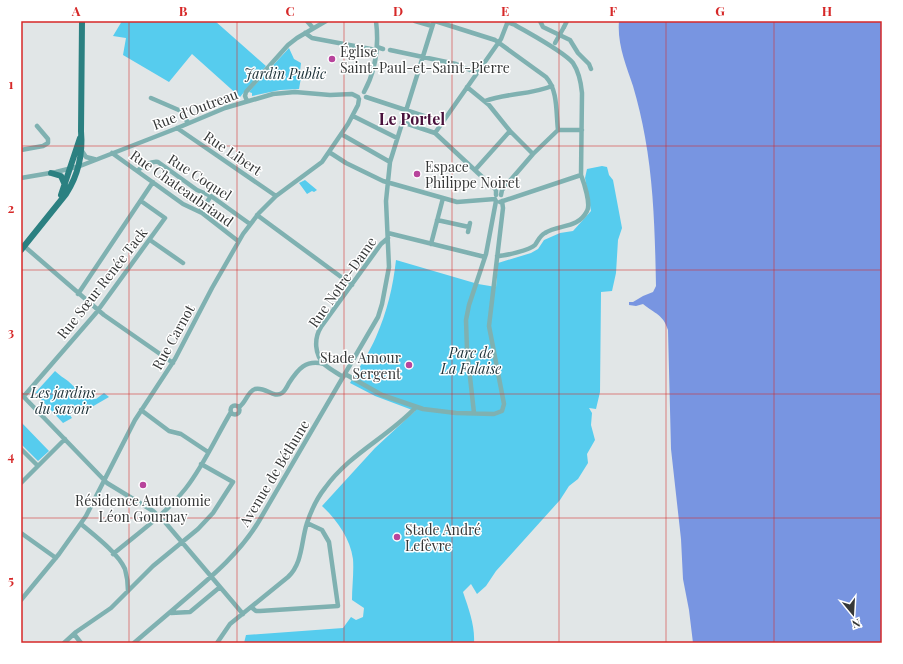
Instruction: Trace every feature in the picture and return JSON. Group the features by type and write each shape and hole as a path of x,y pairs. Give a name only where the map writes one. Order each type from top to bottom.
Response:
{"main road":[{"path":"66,189 73,182 82,150 82,21"},
{"path":"23,248 55,208 70,181 68,171 81,131"},
{"path":"51,173 62,177 66,189"}],"street":[{"path":"307,21 313,28"},
{"path":"247,100 246,94 288,45 326,21"},
{"path":"366,97 364,92 371,74 377,48 376,21"},
{"path":"415,21 434,23 484,36 498,42 544,75 552,86 554,93 558,130"},
{"path":"434,133 498,42 508,21 553,48 571,61 580,76 582,93 581,175 585,187 588,208 576,223 544,233 530,248 504,256 497,256"},
{"path":"540,21 543,27 570,40 578,53 589,64 591,69"},
{"path":"553,48 567,21"},
{"name":"Avenue de Béthune","path":"134,643 170,614 232,557 255,528 375,322 382,304 390,267 386,201 390,162 434,23"},
{"path":"305,33 312,38 350,45 383,48"},
{"path":"390,50 460,65 477,73"},
{"path":"485,101 499,96 543,89 552,86"},
{"path":"467,87 485,101 510,131 533,154"},
{"name":"Rue d'Outreau","path":"21,178 68,171 79,163 98,159 247,100 289,92 330,95 352,94 358,98"},
{"path":"364,92 359,92 358,98 364,100 366,97 442,122"},
{"path":"151,98 181,111 188,123"},
{"name":"Rue Carnot","path":"21,600 56,558 90,510 141,410 173,363 238,241 257,215 276,196 319,165 353,116 358,105 358,98"},
{"path":"353,116 397,138"},
{"path":"402,122 434,133 494,188 499,202 509,200 581,175"},
{"path":"21,150 45,146 48,143 48,139 37,126"},
{"name":"Rue Libert","path":"177,128 276,196"},
{"path":"474,413 465,326 469,305 485,257 497,197 533,154 558,130 582,130"},
{"path":"475,170 510,131"},
{"path":"341,134 390,162"},
{"path":"79,139 79,163"},
{"path":"82,150 86,158 98,159"},
{"path":"329,152 387,182 457,202 497,197"},
{"name":"Rue Chateaubriand","path":"112,153 183,204 200,212 238,241"},
{"name":"Rue Coquel","path":"137,171 143,166 156,161 197,190 211,196 250,224"},
{"path":"78,294 153,182"},
{"path":"200,212 211,196"},
{"path":"431,244 443,198"},
{"name":"Rue Sœur Renée Tack","path":"22,395 98,311 165,218 140,201"},
{"path":"113,554 159,515 185,489 208,452 233,406 236,405 239,407 242,405 248,394 253,390 260,388 275,394 280,394 284,391 296,372 302,367 314,363 324,364 382,395 416,406 439,411 496,413 503,409 504,404 489,326 503,208 502,201"},
{"path":"257,215 352,285"},
{"path":"437,220 469,228"},
{"path":"388,235 485,257"},
{"name":"Rue Notre-Dame","path":"324,364 317,350 317,335 321,327 388,235"},
{"path":"150,240 183,263"},
{"path":"23,248 98,311 133,337 173,363"},
{"path":"22,395 109,484 159,515 243,614"},
{"path":"217,643 227,628 288,577 296,568 307,523 319,496 336,474 416,406"},
{"path":"141,410 169,431 181,434 208,452"},
{"path":"21,483 65,439"},
{"path":"21,449 38,466"},
{"path":"64,643 74,634 106,612 153,566 198,529 213,513 233,482 201,464"},
{"path":"251,607 255,611 260,612 338,606 329,542 322,530 307,523"},
{"path":"81,524 113,554 125,570 128,591"},
{"path":"21,533 56,558"},
{"path":"170,614 176,612 190,612 220,587"},
{"path":"180,604 179,608 183,613"},
{"path":"74,634 82,643"}],"green space":[{"path":"122,21 215,21 266,66 240,97 192,54 169,82 123,55 126,38 113,36"},
{"name":"Jardin Public","path":"289,48 294,59 301,63 300,72 302,72 299,89 280,90 252,96 252,93 249,92"},
{"name":"Parc de La Falaise","path":"602,166 607,167 609,175 613,180 622,228 618,240 616,273 612,291 601,292 600,392 596,409 589,408 592,413 591,425 595,440 587,454 588,463 578,479 569,486 560,500 496,571 486,586 477,594 471,584 463,592 473,624 474,643 244,643 246,635 343,628 351,617 356,620 363,617 364,608 352,600 353,559 349,544 338,523 322,506 375,448 415,411 375,396 350,383 370,349 380,328 389,299 396,260 478,284 496,287 498,263 531,253 538,249 544,240 560,233 573,231 591,211 585,178 587,169"},
{"path":"305,180 317,190 307,194 299,183"},
{"name":"Les jardins du savoir","path":"55,371 80,392 91,398 96,399 104,393 109,397 90,408 88,405 70,415 72,418 63,423 35,393"},
{"path":"21,422 49,451 38,461 21,444"}],"shaded area":[{"path":"619,21 882,21 882,643 693,643 683,579 681,539 671,449 668,330 661,317 643,304 636,306 629,305 629,302 633,302 653,292 656,286 654,212 644,131 619,38"}],"place":[{"name":"Église Saint-Paul-et-Saint-Pierre","path":"332,59"},
{"name":"Espace Philippe Noiret","path":"417,174"},
{"name":"Stade Amour Sergent","path":"409,365"},
{"name":"Résidence Autonomie Léon Gournay","path":"143,485"},
{"name":"Stade André Lefèvre","path":"397,537"}],"district":[{"name":"Le Portel","path":"412,118"}]}
